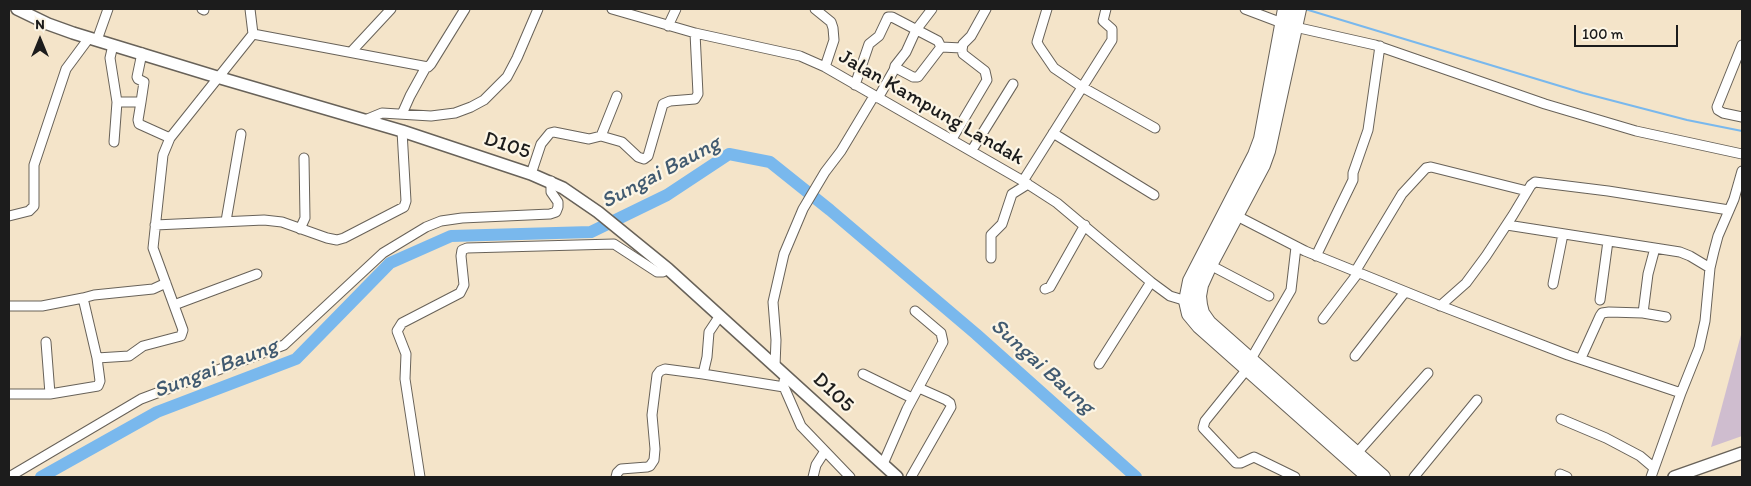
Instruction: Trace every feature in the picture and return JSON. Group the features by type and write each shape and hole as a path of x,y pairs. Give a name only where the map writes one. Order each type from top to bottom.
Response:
{"main road":[{"path":"1285,9 1288,25 1268,151 1263,165 1201,285 1200,304 1202,313 1210,323 1249,364 1369,477"},
{"path":"1299,9 1288,25 1261,138 1255,155 1190,281 1186,301 1189,314 1199,326 1249,364 1357,453 1383,477"}],"street":[{"name":"D105","path":"17,9 48,24 93,39 402,131 551,181 598,212 668,269 897,477"},
{"path":"9,216 29,211 34,206 34,165 66,69 93,39 108,9"},
{"path":"97,358 122,358 129,356 143,346 179,338 183,330 152,248 162,162 170,138 253,34 250,9"},
{"path":"350,52 391,9"},
{"path":"253,34 426,66 431,64 465,9"},
{"path":"365,120 382,113 431,116 456,113 484,100 507,77 538,9"},
{"name":"Jalan Kampung Landak","path":"612,9 695,34 800,56 825,68 952,138 1026,182 1085,225 1170,296 1200,304"},
{"path":"668,26 676,9"},
{"path":"815,9 831,22 833,28 834,40 825,68"},
{"path":"775,366 776,349 773,302 784,254 803,209 824,173 841,151 895,66 906,52 916,30 932,9"},
{"path":"962,48 986,9"},
{"path":"1047,9 1038,39 1038,46 1054,68 1082,87 1155,128"},
{"path":"991,258 991,235 1002,224 1012,194 1026,182 1053,133 1112,40 1112,29 1103,21 1106,9"},
{"path":"1245,9 1288,25 1380,46 1571,112 1636,131 1742,154"},
{"path":"855,85 869,44 879,36 887,18 892,17 938,41 941,47"},
{"path":"531,174 540,144 550,133 554,132 590,140 601,136 622,142 638,158 644,159 648,156 663,104 670,101 695,99 698,94 695,34"},
{"path":"113,45 110,58 117,102 114,142"},
{"path":"1742,45 1717,108 1723,113 1742,117"},
{"path":"1316,256 1353,180 1353,172 1368,130 1380,46"},
{"path":"941,47 962,48"},
{"path":"894,70 898,69 913,77 918,77 941,47"},
{"path":"952,138 988,80 985,71 964,54 962,48"},
{"path":"142,53 137,76 138,80 144,82 139,124 170,138"},
{"path":"402,114 426,66"},
{"path":"972,150 1013,84"},
{"path":"601,136 617,96"},
{"path":"117,102 141,102"},
{"path":"155,225 264,220 282,222 327,238 337,240 344,238 404,207 406,201 402,131"},
{"path":"1053,133 1154,195"},
{"path":"226,222 241,134"},
{"path":"300,229 305,218 304,158"},
{"path":"1322,319 1356,272 1402,194 1426,168 1432,167 1527,191"},
{"path":"1651,477 1681,392 1699,348 1710,268 1718,236 1734,199 1742,171"},
{"path":"9,477 141,399 284,345 383,253 426,227 442,221 462,218 550,214 556,212 558,202 552,192 551,181"},
{"path":"1440,306 1466,283 1507,225 1532,183 1538,182 1729,210"},
{"path":"1236,216 1316,256 1440,306 1568,355 1681,392"},
{"path":"1045,289 1050,286 1085,225"},
{"path":"1507,225 1655,248 1690,256 1710,268"},
{"path":"1553,284 1563,234"},
{"path":"1600,300 1608,241"},
{"path":"420,477 404,379 406,354 397,331 402,323 460,293 464,285 462,250 467,248 614,244 657,272 664,272 668,269"},
{"path":"1295,477 1254,457 1236,464 1204,428 1205,421 1249,364 1291,290 1296,247"},
{"path":"1643,313 1655,248"},
{"path":"1210,265 1269,296"},
{"path":"174,305 257,274"},
{"path":"1099,364 1152,282"},
{"path":"9,306 42,306 94,295 153,289 166,283"},
{"path":"1355,356 1405,292"},
{"path":"9,394 50,394 99,385 97,358 83,298"},
{"path":"883,464 912,398 943,342 941,333 915,311"},
{"path":"1581,358 1602,313 1643,313 1666,317"},
{"path":"703,374 707,357 709,332 719,317"},
{"path":"46,342 50,394"},
{"path":"616,477 621,469 647,467 654,460 652,415 658,373 665,370 703,374 784,387"},
{"path":"1357,453 1428,373"},
{"path":"784,374 784,387 801,426 850,477"},
{"path":"863,374 912,398"},
{"path":"912,477 951,407 950,403 946,400 919,388"},
{"path":"1414,477 1477,400"},
{"path":"1561,419 1606,438 1640,456 1654,467"},
{"path":"813,477 816,465 824,452"},
{"path":"1674,477 1742,453"}],"shaded area":[{"path":"1742,331 1742,436 1711,447"}],"waterway":[{"path":"1305,9 1583,93 1687,120 1742,131"},
{"name":"Sungai Baung","path":"41,477 157,412 296,359 390,263 451,236 591,232 667,195 729,154 770,162 830,210 976,334 1136,477"}]}
